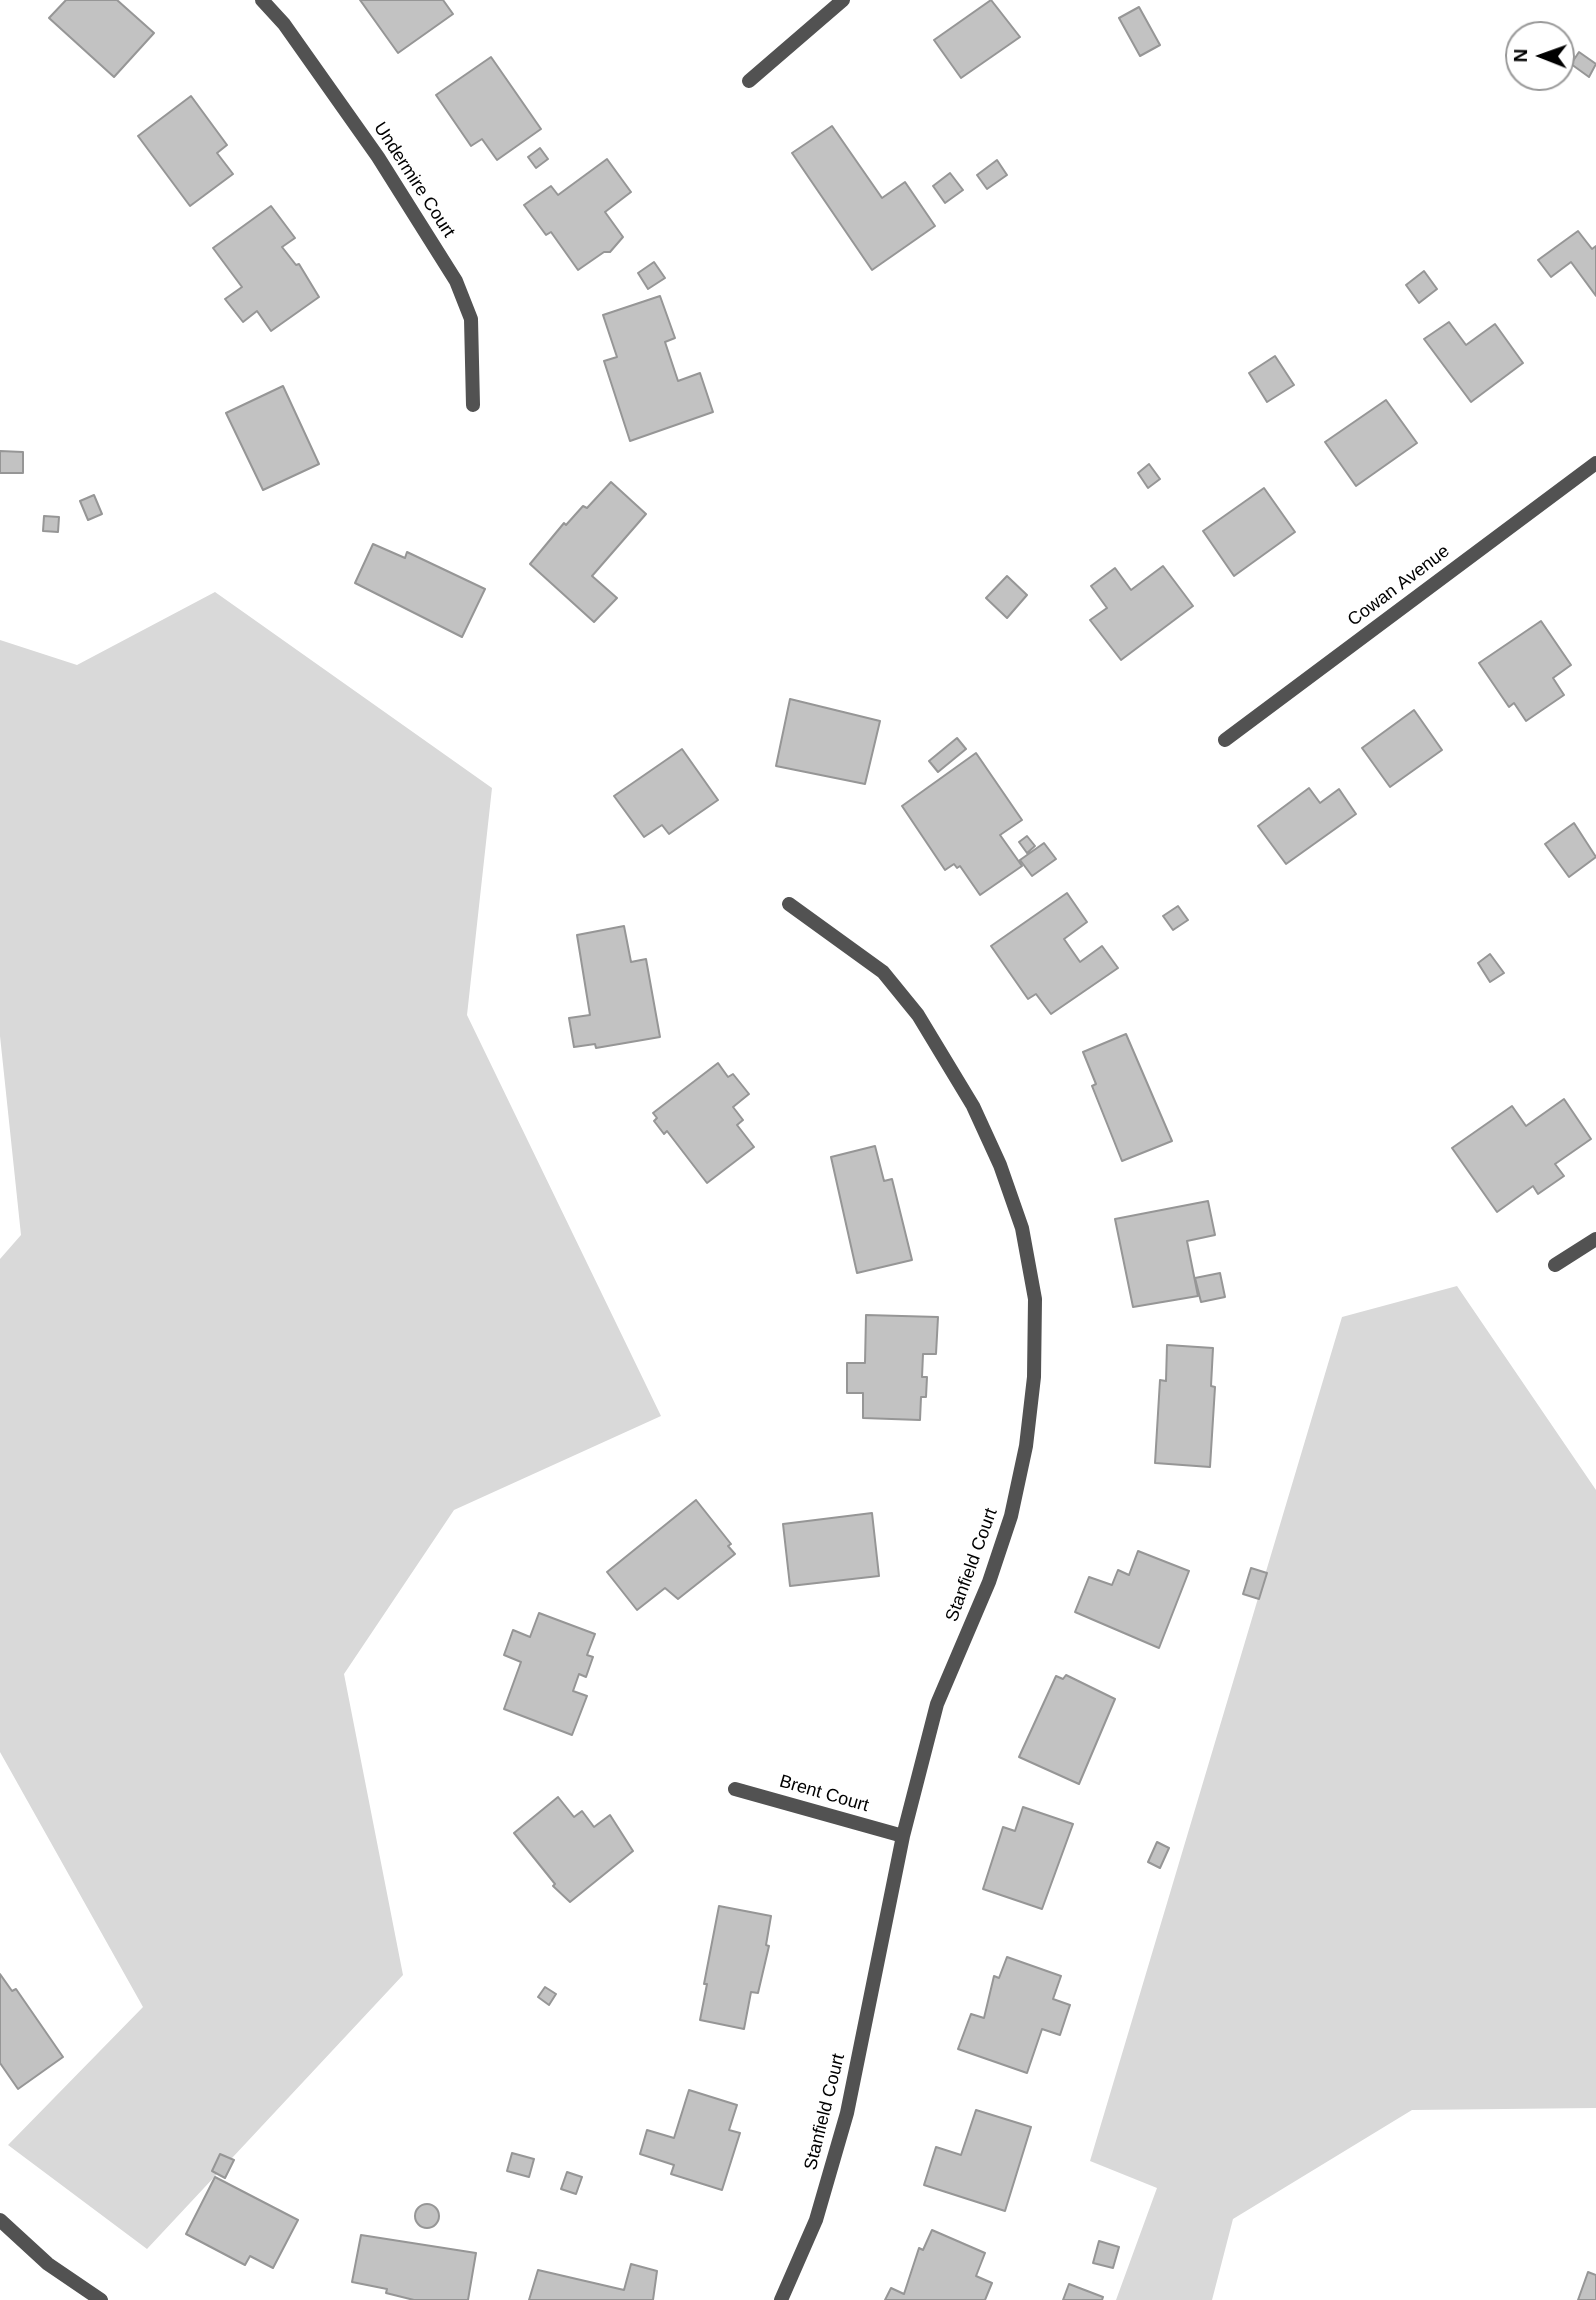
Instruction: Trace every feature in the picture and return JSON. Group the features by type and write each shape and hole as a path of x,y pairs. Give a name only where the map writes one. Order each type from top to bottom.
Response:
{"street":[{"name":"Undermire Court","path":"262,0 284,24 378,157 456,281 471,319 473,405"},
{"path":"749,81 844,0"},
{"name":"Cowan Avenue","path":"1225,740 1596,463"},
{"name":"Stanfield Court","path":"781,2300 816,2220 847,2113 903,1836 937,1704 989,1582 1011,1516 1026,1446 1034,1377 1035,1299 1022,1228 1000,1165 973,1106 918,1015 883,972 789,904"},
{"path":"1555,1265 1596,1239"},
{"name":"Brent Court","path":"735,1789 903,1836"},
{"path":"0,2220 48,2264 101,2300"}],"shaded area":[{"path":"215,592 492,788 467,1015 661,1416 454,1510 344,1674 403,1975 147,2249 8,2145 143,2007 0,1752 0,1259 21,1235 0,1036 0,640 77,665"},
{"path":"1457,1286 1596,1490 1596,2108 1412,2110 1233,2219 1212,2300 1116,2300 1157,2188 1090,2161 1342,1317"}],"building":[{"path":"66,0 117,0 154,33 114,77 49,18"},
{"path":"360,0 443,0 453,14 398,53"},
{"path":"991,0 1020,37 961,78 934,40"},
{"path":"1139,7 1160,45 1140,56 1119,18"},
{"path":"1579,52 1596,64 1589,77 1575,67 1575,58"},
{"path":"491,57 541,129 497,160 482,139 471,146 436,95"},
{"path":"191,96 227,145 217,153 233,174 190,206 138,136"},
{"path":"832,126 882,198 905,182 935,226 872,270 792,153"},
{"path":"540,148 548,159 536,168 528,157"},
{"path":"607,159 631,192 605,212 623,237 610,252 604,252 578,270 551,232 546,235 524,205 551,186 558,195"},
{"path":"997,160 1007,175 987,189 977,175"},
{"path":"950,173 963,190 945,203 933,186"},
{"path":"271,206 295,238 282,247 296,265 299,264 319,297 271,331 257,311 243,322 225,299 242,287 213,248"},
{"path":"1578,231 1592,249 1596,246 1596,296 1571,262 1551,277 1538,260"},
{"path":"654,262 665,278 648,289 638,273"},
{"path":"1424,271 1437,289 1419,303 1406,285"},
{"path":"660,296 675,338 665,342 678,381 700,373 713,412 630,441 604,361 617,357 603,315"},
{"path":"1449,322 1466,345 1495,324 1523,363 1471,402 1424,339"},
{"path":"1275,356 1294,385 1267,402 1249,373"},
{"path":"283,386 319,464 263,490 226,413"},
{"path":"1386,400 1417,443 1356,486 1325,442"},
{"path":"0,451 23,452 23,473 0,473"},
{"path":"1149,464 1160,479 1148,488 1138,473"},
{"path":"611,482 646,514 592,576 617,598 594,622 530,564 564,523 566,525 583,506 587,508"},
{"path":"1264,488 1295,532 1234,576 1203,531"},
{"path":"94,495 102,514 88,520 80,501"},
{"path":"44,516 59,517 58,532 43,531"},
{"path":"373,544 405,558 407,552 485,589 462,637 355,583"},
{"path":"1163,566 1193,606 1121,660 1090,620 1107,608 1091,586 1115,568 1131,590"},
{"path":"1007,576 1027,595 1007,618 986,598"},
{"path":"1541,621 1571,665 1553,678 1564,695 1526,721 1514,703 1509,707 1479,663"},
{"path":"790,699 880,721 865,784 776,766"},
{"path":"1414,710 1442,750 1390,787 1362,748"},
{"path":"957,738 966,749 938,772 929,761"},
{"path":"682,749 718,800 669,834 662,825 644,837 614,796"},
{"path":"976,753 1022,820 1000,835 1022,866 980,895 960,866 957,868 954,864 945,870 902,806"},
{"path":"1309,788 1320,803 1339,789 1356,814 1286,864 1258,826"},
{"path":"1574,823 1596,857 1569,877 1545,844"},
{"path":"1027,836 1035,846 1027,853 1019,842"},
{"path":"1044,843 1056,859 1032,876 1020,860"},
{"path":"1067,893 1087,922 1064,939 1080,962 1102,946 1118,968 1051,1014 1036,994 1028,999 991,946"},
{"path":"1178,906 1188,920 1173,930 1163,916"},
{"path":"624,926 631,962 646,959 660,1037 596,1048 595,1044 574,1047 569,1018 590,1015 577,935"},
{"path":"1490,954 1504,973 1490,982 1478,963"},
{"path":"1126,1034 1172,1141 1122,1161 1092,1086 1096,1084 1083,1052"},
{"path":"718,1063 728,1077 733,1074 749,1094 733,1107 743,1120 737,1125 754,1147 707,1183 667,1131 664,1134 654,1121 657,1118 653,1113"},
{"path":"1564,1099 1591,1139 1555,1164 1564,1176 1538,1194 1533,1186 1497,1212 1452,1148 1512,1106 1526,1126"},
{"path":"875,1146 884,1181 892,1179 912,1260 857,1273 831,1157"},
{"path":"1208,1201 1215,1235 1187,1241 1198,1296 1133,1307 1115,1219"},
{"path":"1220,1273 1225,1297 1201,1302 1195,1278"},
{"path":"866,1315 938,1317 936,1354 923,1354 922,1377 927,1377 926,1397 921,1397 920,1420 863,1418 863,1393 847,1393 847,1363 865,1363"},
{"path":"1167,1345 1213,1348 1211,1386 1215,1387 1210,1467 1155,1463 1160,1380 1166,1381"},
{"path":"696,1500 731,1544 728,1546 735,1554 678,1599 665,1588 637,1610 607,1572"},
{"path":"872,1513 879,1576 790,1586 783,1524"},
{"path":"1138,1551 1189,1571 1159,1648 1075,1612 1089,1577 1112,1585 1118,1570 1129,1575"},
{"path":"1251,1568 1267,1573 1259,1599 1243,1594"},
{"path":"539,1613 595,1634 587,1655 593,1657 586,1677 579,1674 573,1691 587,1696 572,1735 504,1709 521,1662 504,1655 513,1630 530,1637"},
{"path":"1066,1675 1115,1699 1079,1784 1019,1757 1056,1676 1063,1679"},
{"path":"558,1797 574,1817 582,1811 594,1827 610,1815 633,1851 570,1902 553,1886 555,1884 514,1833"},
{"path":"1023,1807 1073,1824 1042,1909 983,1889 1003,1827 1015,1831"},
{"path":"1157,1842 1169,1848 1160,1868 1148,1862"},
{"path":"719,1906 771,1916 766,1945 769,1946 758,1993 751,1992 744,2029 700,2020"},
{"path":"1007,1957 1061,1976 1053,1999 1070,2005 1060,2035 1042,2029 1027,2073 958,2049 971,2014 984,2018 994,1976 999,1978"},
{"path":"0,1974 12,1991 16,1989 63,2057 18,2089 0,2063"},
{"path":"545,1987 556,1994 549,2005 538,1997"},
{"path":"689,2090 737,2105 729,2130 740,2133 722,2190 671,2174 674,2165 640,2154 647,2130 674,2138"},
{"path":"976,2110 1031,2127 1005,2211 924,2185 936,2147 961,2155"},
{"path":"512,2153 534,2159 529,2177 507,2171"},
{"path":"220,2154 234,2160 225,2178 212,2171"},
{"path":"567,2172 582,2177 576,2194 561,2189"},
{"path":"215,2177 298,2220 273,2268 250,2256 245,2265 186,2234"},
{"path":"427,2204 436,2207 439,2216 436,2225 427,2228 418,2225 415,2216 418,2207"},
{"path":"932,2230 985,2253 976,2276 992,2283 985,2300 885,2300 891,2288 904,2294 919,2248 923,2250"},
{"path":"361,2235 476,2253 468,2300 414,2300 386,2293 387,2289 352,2282"},
{"path":"1099,2241 1119,2247 1113,2268 1093,2263"},
{"path":"631,2264 657,2271 653,2300 529,2300 538,2270 624,2290"},
{"path":"1588,2272 1596,2275 1596,2300 1578,2300"},
{"path":"1069,2284 1103,2297 1102,2300 1063,2300"}]}
